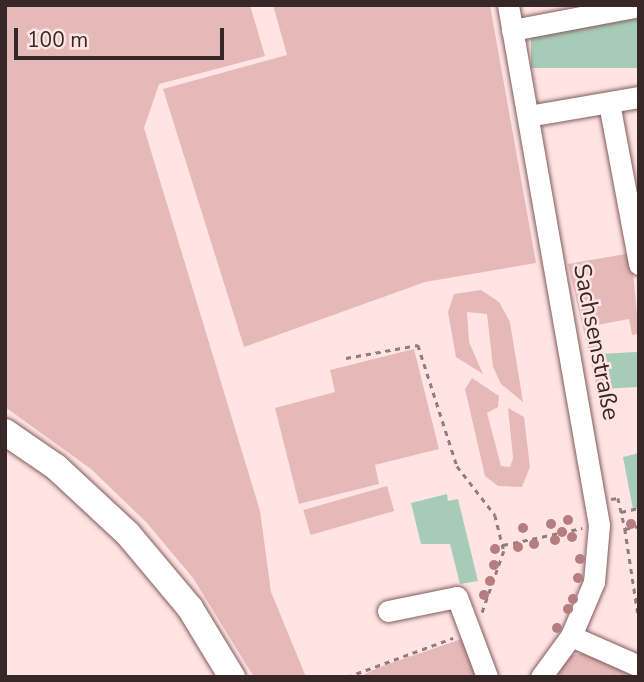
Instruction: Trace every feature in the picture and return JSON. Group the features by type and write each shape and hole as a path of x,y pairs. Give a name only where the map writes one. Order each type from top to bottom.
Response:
{"main road":[{"path":"5,432 55,467 128,534 190,608 232,677"}],"street":[{"name":"Sachsenstraße","path":"508,5 606,524 594,582 571,636 541,677"},
{"path":"512,30 639,6"},
{"path":"527,116 639,97"},
{"path":"608,103 639,264"},
{"path":"388,611 457,597 487,677"},
{"path":"571,636 639,666"}],"path":[{"path":"346,358 418,345 457,466 495,515 503,545 490,597 472,632 346,677"},
{"path":"639,508 621,512 639,621"},
{"path":"503,545 623,520"},
{"path":"625,529 639,526"}],"shaded area":[{"path":"5,5 250,5 265,56 159,84 144,128 260,511 271,592 306,677 254,677 193,578 146,522 91,469 5,407"},
{"path":"273,5 490,5 536,263 425,282 244,347 163,89 287,55"},
{"path":"631,253 639,334 632,335 629,319 597,325 609,392 599,397 568,264"},
{"path":"481,290 499,302 510,322 523,402 501,384 493,367 487,314 467,312 469,342 483,374 456,357 448,312 454,294"},
{"path":"414,349 439,449 375,465 379,484 299,504 275,408 335,392 330,370"},
{"path":"472,378 499,396 498,407 487,413 501,466 510,467 513,458 508,408 524,417 530,467 522,487 498,486 485,476 465,389"},
{"path":"387,486 394,511 311,535 303,510"},
{"path":"467,637 479,677 359,677 380,667"},
{"path":"584,653 639,674 639,677 552,677 566,657"}],"building":[{"path":"531,19 639,19 639,68 531,68"},
{"path":"637,352 639,387 604,389 602,354"},
{"path":"639,453 639,509 633,509 623,457"},
{"path":"447,494 448,501 458,499 478,581 460,584 450,544 421,544 411,503"}]}
